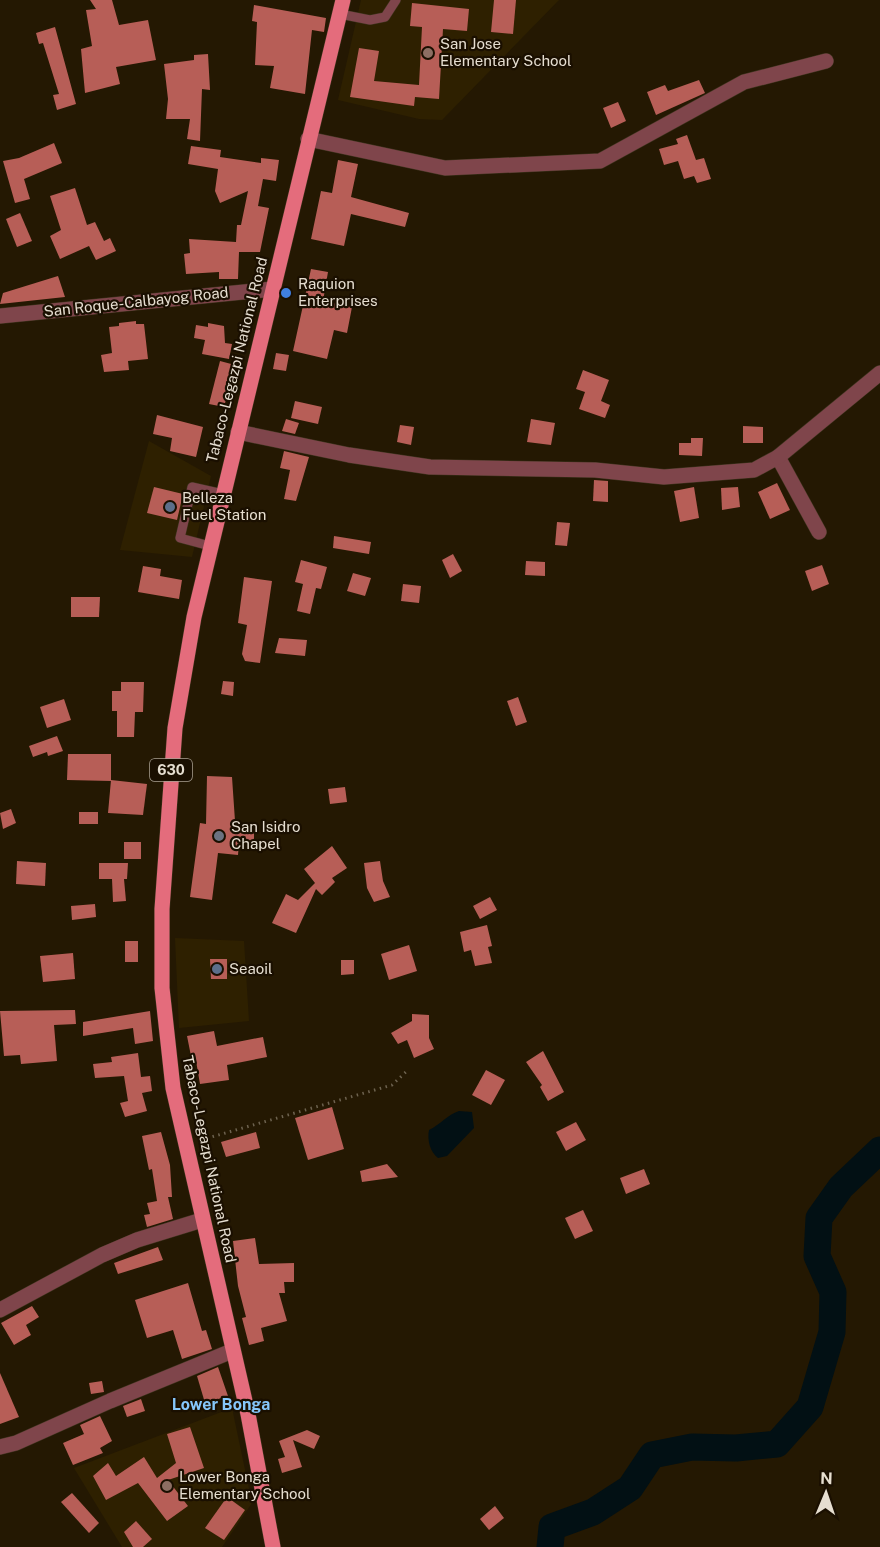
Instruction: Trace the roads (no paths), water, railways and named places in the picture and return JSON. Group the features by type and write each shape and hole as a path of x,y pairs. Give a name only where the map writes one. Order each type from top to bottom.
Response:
{"main road":[{"name":"Tabaco-Legazpi National Road","path":"273,1547 248,1414 201,1220 173,1088 164,1009 162,909 175,728 194,617 341,7"}],"street":[{"path":"308,139 445,168 600,161 744,82 826,61"},
{"name":"San Roque-Calbayog Road","path":"0,316 273,289"},
{"path":"238,432 349,455 430,467 595,470 664,477 754,470 778,457 880,374"},
{"path":"778,457 819,532"},
{"path":"0,1310 102,1255 137,1240 201,1220"},
{"path":"0,1447 16,1443 110,1401 232,1351"}],"lane":[{"path":"341,7 370,21 385,17 396,0"},
{"path":"210,546 180,538 192,487 223,494"}],"waterway":[{"path":"550,1547 552,1527 593,1512 630,1488 652,1455 692,1447 736,1448 777,1444 810,1407 832,1332 833,1292 817,1256 819,1218 841,1187 880,1150"}],"place":[{"name":"San Jose Elementary School","path":"428,53"},
{"name":"Raquion Enterprises","path":"286,293"},
{"name":"Belleza Fuel Station","path":"170,507"},
{"name":"San Isidro Chapel","path":"219,836"},
{"name":"Seaoil","path":"217,969"},
{"name":"Lower Bonga Elementary School","path":"167,1486"}],"district":[{"name":"Lower Bonga","path":"221,1404"}]}
